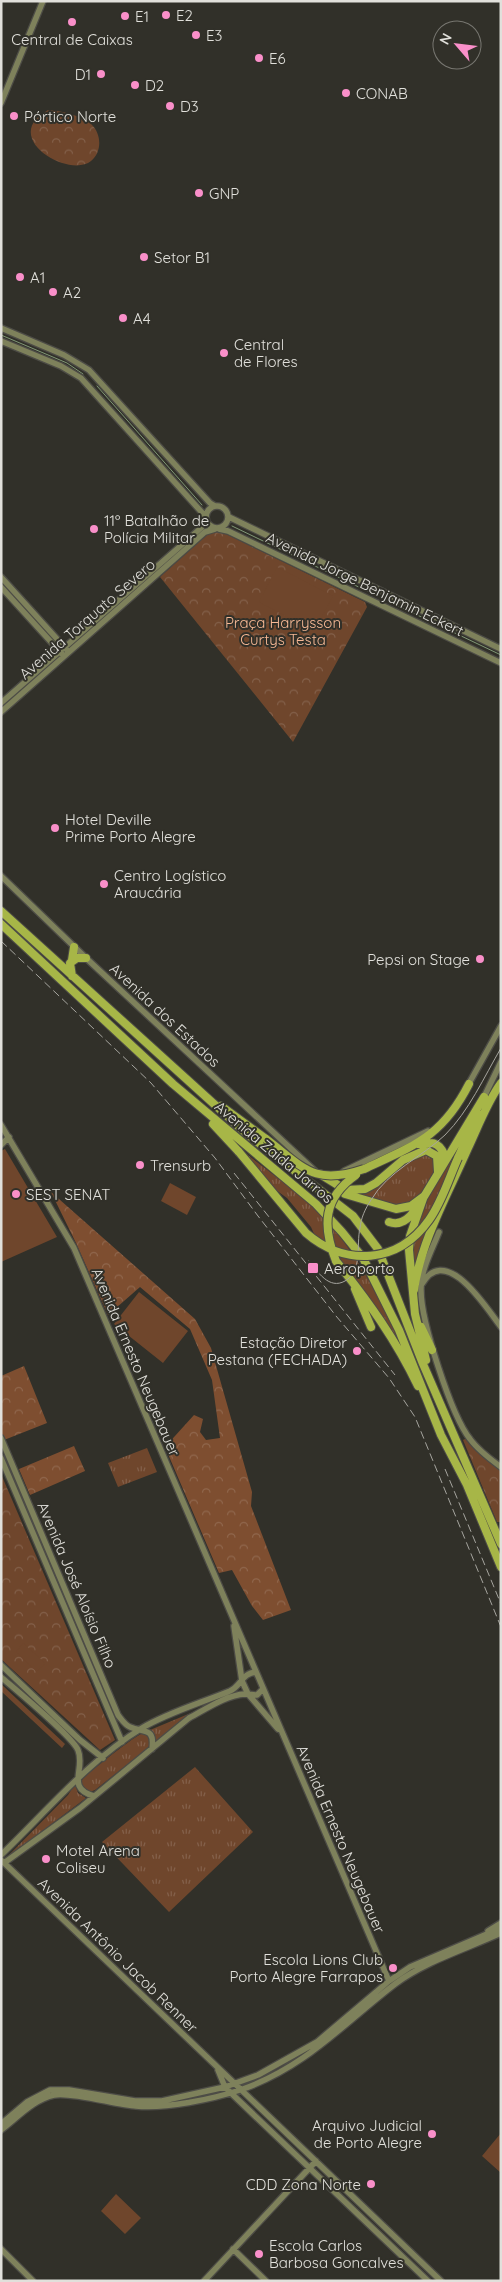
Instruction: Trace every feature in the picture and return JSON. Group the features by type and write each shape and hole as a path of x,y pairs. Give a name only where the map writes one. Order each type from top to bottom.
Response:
{"highway":[{"name":"Avenida Zaida Jarros","path":"1,911 185,1080 246,1133 353,1216 366,1231 378,1249 432,1384 501,1544"},
{"name":"Avenida Zaida Jarros","path":"1,924 173,1084 316,1204 342,1232 362,1258 382,1294 420,1378 441,1435 467,1486 501,1567"},
{"path":"73,978 69,967 74,947"},
{"path":"72,960 86,958"},
{"path":"185,1080 308,1171 323,1177 339,1176 364,1169 418,1144 445,1123 469,1084"},
{"path":"432,1384 415,1314 417,1267 426,1242 475,1134 501,1083"},
{"path":"173,1084 239,1152 306,1233 318,1244 329,1250 368,1257 389,1252 404,1245 417,1235 430,1219 484,1097"},
{"path":"489,1106 501,1091"},
{"path":"389,1222 393,1224 406,1220 438,1175 484,1097"},
{"path":"475,1134 480,1145"},
{"path":"418,1144 432,1142 443,1150 444,1157 438,1175"},
{"path":"314,1170 346,1190 365,1189 376,1183 403,1160 426,1150 438,1156 438,1175"},
{"path":"364,1169 342,1186 329,1208 327,1234 336,1261 398,1346 441,1435"},
{"path":"314,1170 327,1183 344,1194 396,1209 411,1206 424,1196"},
{"path":"417,1291 410,1265 410,1236 424,1196"},
{"path":"350,1278 371,1327"},
{"path":"415,1314 432,1350"}],"street":[{"path":"1,103 43,1"},
{"path":"1,328 64,355 89,370 210,503 225,509 229,517 225,526 217,529 209,526 206,519 81,378 61,366 1,341"},
{"path":"206,519 208,510 215,506"},
{"name":"Avenida Jorge Benjamin Eckert","path":"229,517 501,650"},
{"name":"Avenida Torquato Severo","path":"64,652 201,528 206,519"},
{"name":"Avenida Torquato Severo","path":"1,703 205,532 217,529"},
{"name":"Avenida Jorge Benjamin Eckert","path":"217,529 228,531 501,663"},
{"path":"1,577 64,652"},
{"path":"1,587 64,652"},
{"name":"Avenida Torquato Severo","path":"1,712 33,678"},
{"name":"Avenida dos Estados","path":"1,876 74,947 314,1170"},
{"path":"314,1170 333,1173 346,1171 425,1134 447,1113 469,1084 501,1026"},
{"path":"484,1097 501,1062"},
{"path":"484,1097 501,1083"},
{"name":"Avenida Ernesto Neugebauer","path":"1,1125 3,1133 9,1137 74,1248 282,1735 392,1983"},
{"path":"1,1145 9,1137"},
{"path":"439,1232 417,1291 432,1350 464,1430 474,1444 501,1467"},
{"path":"417,1291 429,1276 442,1271 451,1272 472,1289 501,1326"},
{"name":"Avenida José Aloísio Filho","path":"1,1438 118,1715 131,1728 141,1729"},
{"name":"Avenida José Aloísio Filho","path":"1,1458 122,1742"},
{"name":"Avenida Ernesto Neugebauer","path":"232,1617 242,1681 248,1694 282,1735"},
{"path":"1,1665 80,1740 103,1758"},
{"path":"1,1856 77,1780 122,1742 141,1729 235,1688 246,1674 256,1672"},
{"path":"1,1677 78,1750 80,1766 77,1780 79,1787 86,1794 94,1796"},
{"path":"3,1862 94,1796 189,1718 208,1707 237,1695 257,1695 263,1689"},
{"path":"141,1729 150,1734 154,1740 152,1749"},
{"name":"Avenida Antônio Jacob Renner","path":"3,1862 441,2281"},
{"path":"482,1936 501,1923"},
{"path":"1,2130 30,2106 57,2094 137,2106 163,2106 242,2090 273,2072 317,2042 410,1967 501,1928"},
{"path":"392,1983 429,1964 500,1934"},
{"name":"Avenida Antônio Jacob Renner","path":"218,2068 225,2087 427,2279"},
{"path":"1,2124 27,2102 43,2092 54,2089 135,2101 162,2101 225,2087 273,2072"},
{"path":"251,2099 253,2084"},
{"path":"260,2121 266,2114"},
{"path":"279,2138 285,2132"},
{"path":"204,2281 316,2161"},
{"path":"354,2210 360,2204"},
{"path":"1,2249 34,2281"},
{"path":"232,2249 266,2281"},
{"path":"413,2266 418,2265 419,2260"},
{"path":"427,2279 427,2273 432,2272"}],"green space":[{"path":"48,110 65,112 76,116 87,121 95,128 99,138 99,148 91,161 82,165 71,165 59,162 38,148 32,139 31,129 36,119"},
{"name":"Praça Harrysson Curtys Testa","path":"222,532 365,602 367,607 293,742 160,577 209,533"},
{"path":"277,567 333,596 314,631 259,602"},
{"name":"SEST SENAT","path":"5,1149 57,1237 1,1262 1,1151"},
{"path":"242,1150 299,1194 331,1225 367,1277 405,1352 373,1303 339,1261 316,1238 311,1227 287,1198 273,1188"},
{"path":"424,1153 433,1155 437,1161 436,1175 418,1199 398,1207 345,1192 366,1192 402,1163"},
{"path":"453,1155 460,1158 416,1260 414,1273 411,1249 421,1208"},
{"path":"170,1183 196,1197 187,1215 161,1201"},
{"path":"51,1192 195,1319 211,1348 252,1492 251,1506 291,1610 263,1620 252,1606 232,1570 219,1573 165,1447 194,1415 203,1419 200,1432 206,1440 220,1438 212,1380 190,1329 140,1287 108,1315"},
{"path":"139,1292 188,1331 163,1363 114,1324"},
{"path":"24,1366 47,1423 4,1440 1,1435 1,1376"},
{"path":"467,1438 473,1447 501,1470 501,1522 497,1522 463,1440"},
{"path":"74,1446 85,1471 30,1495 19,1469"},
{"path":"147,1448 157,1472 118,1487 108,1463"},
{"path":"1,1474 115,1740 100,1750 1,1659"},
{"path":"23,1643 45,1663 37,1672 16,1652"},
{"path":"1,1684 65,1744 62,1748 1,1691"},
{"path":"198,1710 156,1741 150,1730"},
{"path":"143,1733 149,1737 150,1744 148,1748 95,1790 90,1792 82,1786 81,1781 92,1771"},
{"path":"195,1767 253,1832 169,1912 102,1842"},
{"path":"75,1784 78,1793 86,1798 5,1859 68,1795"},
{"path":"501,2133 501,2173 482,2156"},
{"path":"116,2194 141,2218 125,2234 101,2211"}],"waterway":[{"path":"1,335 67,363 83,374"},
{"path":"97,386 202,505"},
{"path":"232,526 369,592"},
{"path":"390,602 501,655"}],"tram line":[{"path":"309,1261 320,1275 329,1282 339,1283 351,1277 357,1264 361,1221 371,1200 396,1172 436,1143 454,1126 469,1105 501,1048"}],"railway":[{"path":"1,941 151,1083 215,1158 336,1316 389,1378 415,1417 501,1627"},
{"path":"234,1173 395,1375"},
{"path":"445,1469 501,1604"}],"place":[{"name":"E2","path":"166,15"},
{"name":"E1","path":"125,16"},
{"name":"Central de Caixas","path":"72,22"},
{"name":"E3","path":"196,35"},
{"name":"E6","path":"259,58"},
{"name":"D1","path":"101,74"},
{"name":"D2","path":"135,85"},
{"name":"CONAB","path":"346,93"},
{"name":"D3","path":"170,106"},
{"name":"Pórtico Norte","path":"14,116"},
{"name":"GNP","path":"199,193"},
{"name":"Setor B1","path":"144,257"},
{"name":"A1","path":"20,277"},
{"name":"A2","path":"53,292"},
{"name":"A4","path":"123,318"},
{"name":"Central de Flores","path":"224,353"},
{"name":"11º Batalhão de Polícia Militar","path":"94,529"},
{"name":"Hotel Deville Prime Porto Alegre","path":"55,828"},
{"name":"Centro Logístico Araucária","path":"104,884"},
{"name":"Pepsi on Stage","path":"480,959"},
{"name":"Trensurb","path":"140,1165"},
{"name":"SEST SENAT","path":"16,1194"},
{"name":"Aeroporto","path":"313,1268"},
{"name":"Estação Diretor Pestana (FECHADA)","path":"357,1351"},
{"name":"Motel Arena Coliseu","path":"46,1859"},
{"name":"Escola Lions Club Porto Alegre Farrapos","path":"393,1968"},
{"name":"Arquivo Judicial de Porto Alegre","path":"432,2134"},
{"name":"CDD Zona Norte","path":"371,2184"},
{"name":"Escola Carlos Barbosa Goncalves","path":"259,2254"}]}
